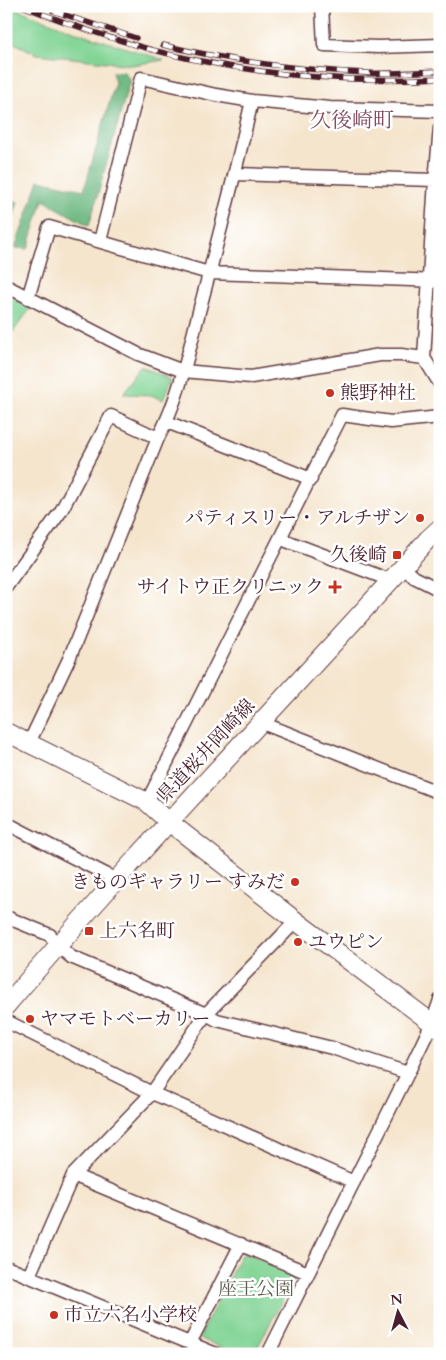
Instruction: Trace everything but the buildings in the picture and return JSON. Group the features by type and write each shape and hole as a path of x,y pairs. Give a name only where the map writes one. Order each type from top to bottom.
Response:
{"main road":[{"name":"県道桜井岡崎線","path":"6,1006 169,822 345,632 390,580 440,528"},
{"path":"6,732 146,802 296,921 436,1026"}],"street":[{"path":"322,6 324,45 378,47 440,45"},
{"path":"100,241 141,78 252,101 330,108 440,111"},
{"path":"29,743 69,659 158,438 167,422 184,372 252,101"},
{"path":"440,128 435,180 434,280 424,358 440,384"},
{"path":"235,174 435,180"},
{"path":"28,298 49,227 209,273 434,280"},
{"path":"6,286 138,354 184,372 251,377 380,355 424,358"},
{"path":"146,802 281,539 342,414 391,422 440,417"},
{"path":"6,587 61,511 111,416 158,438"},
{"path":"167,422 311,479"},
{"path":"281,539 390,580"},
{"path":"404,567 414,577 440,590"},
{"path":"262,722 440,793"},
{"path":"6,823 117,880"},
{"path":"6,917 50,935 58,946 71,957 218,1020 332,1048 408,1073"},
{"path":"29,1276 73,1175 152,1093 206,1014 296,921"},
{"path":"268,1354 408,1073 436,1026 440,1000"},
{"path":"6,1021 152,1093 354,1182"},
{"path":"73,1175 308,1273"},
{"path":"190,1343 241,1244"},
{"path":"6,1267 216,1354"}],"green space":[{"path":"6,6 76,32 164,60 132,65 37,54 6,39"},
{"path":"112,72 124,72 130,80 89,226 43,200 28,249 15,248 39,180 84,190 115,83"},
{"path":"13,200 18,202 11,225 6,226 6,212"},
{"path":"6,295 31,308 6,341"},
{"path":"146,366 173,377 163,400 151,395 123,394"},
{"name":"座王公園","path":"246,1253 297,1273 254,1354 237,1354 199,1338 240,1256"}],"railway":[{"path":"22,6 124,42 217,64 312,77 376,80 440,78"},
{"path":"53,11 136,38"},
{"path":"163,45 239,60 315,70 376,73 440,71"}],"place":[{"name":"熊野神社","path":"330,393"},
{"name":"パティスリー・アルチザン","path":"420,518"},
{"name":"久後崎","path":"397,555"},
{"name":"サイトウ正クリニック","path":"335,587"},
{"name":"きものギャラリー すみだ","path":"295,882"},
{"name":"上六名町","path":"89,931"},
{"name":"ユウピン","path":"298,942"},
{"name":"ヤマモトベーカリー","path":"30,1019"},
{"name":"市立六名小学校","path":"54,1315"}],"district":[{"name":"久後崎町","path":"352,120"}]}
